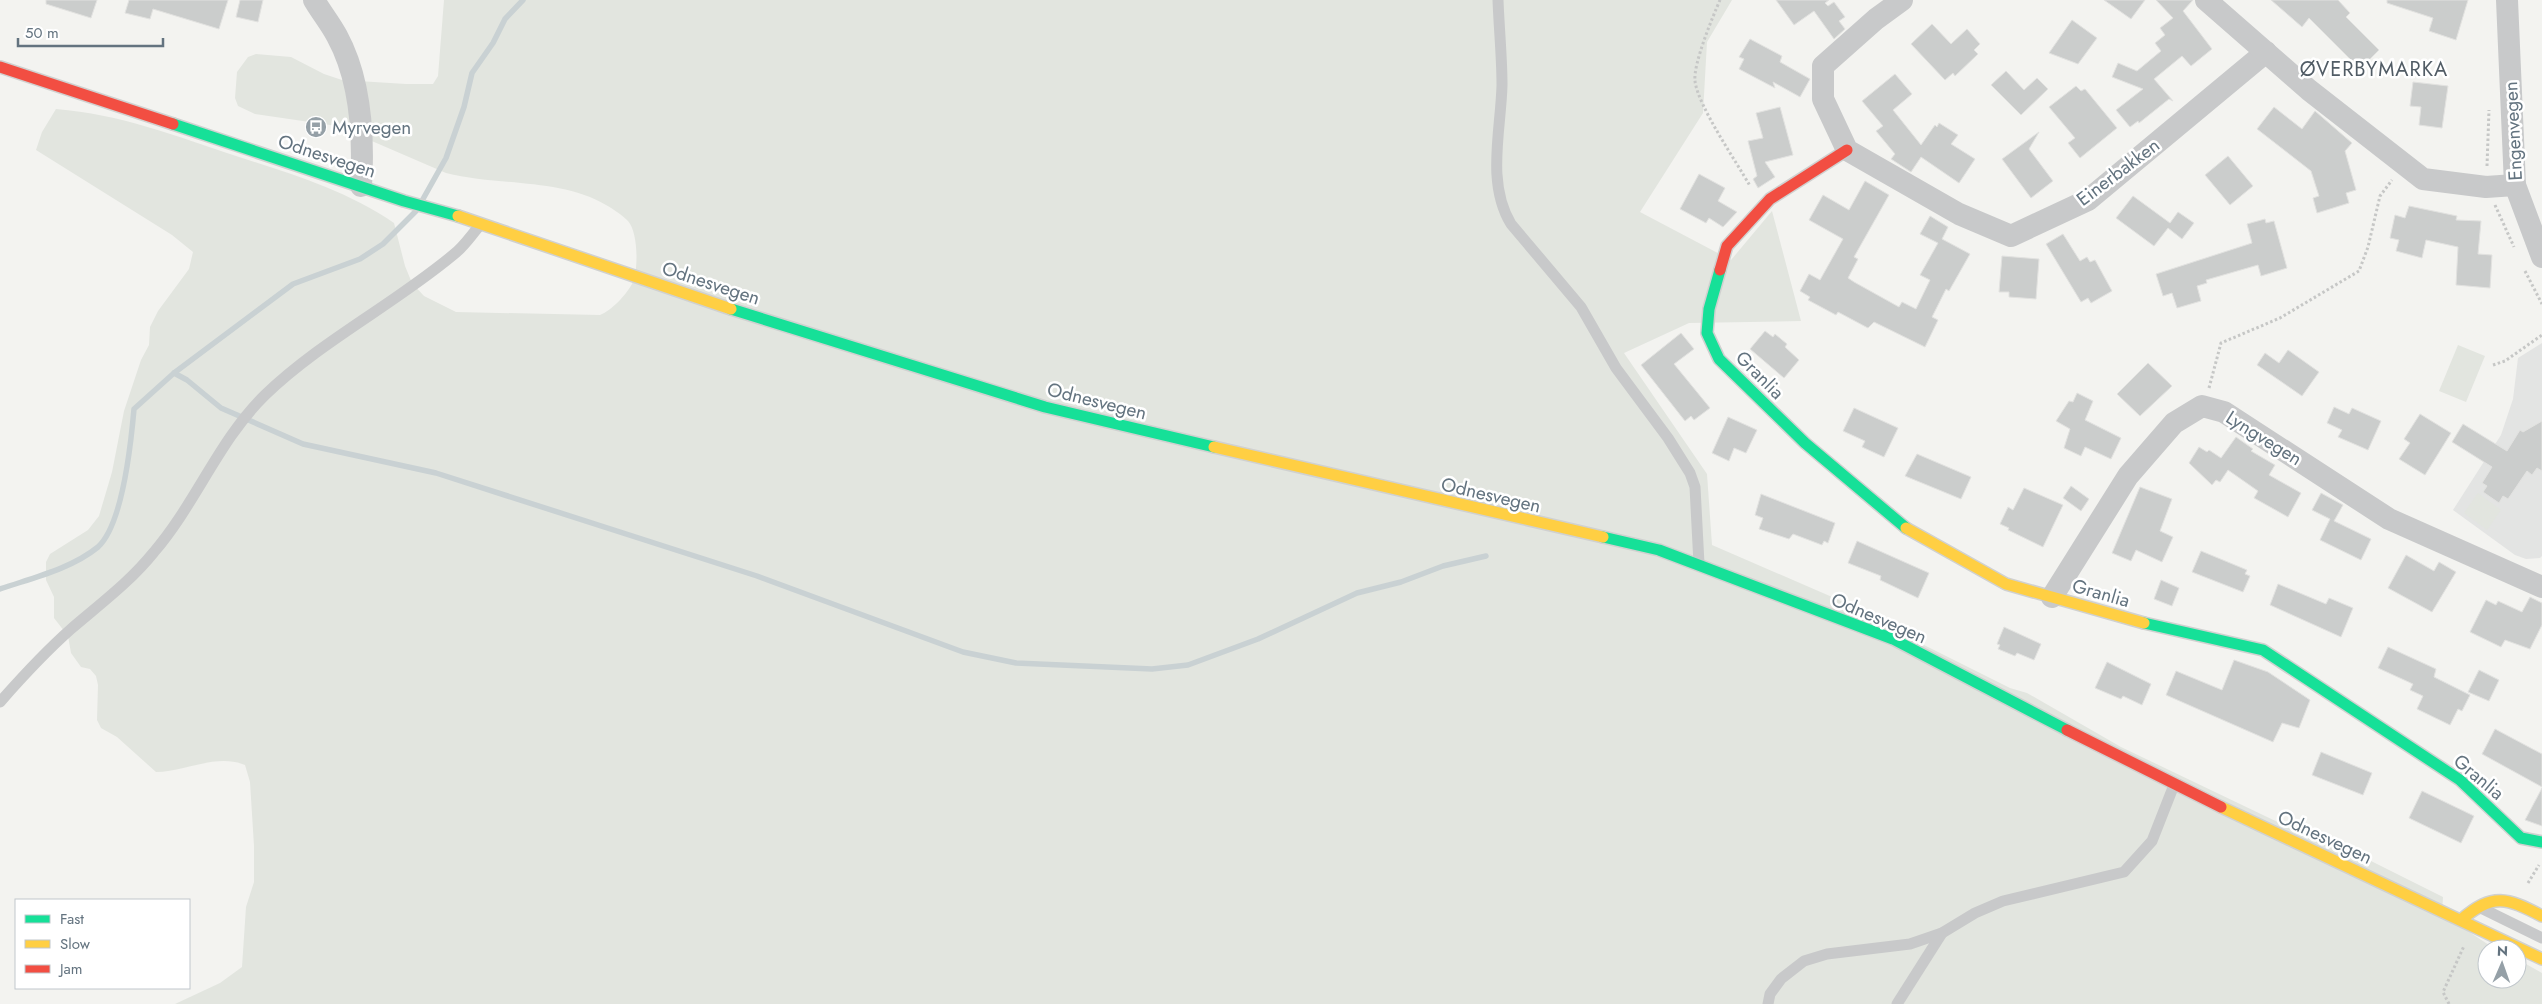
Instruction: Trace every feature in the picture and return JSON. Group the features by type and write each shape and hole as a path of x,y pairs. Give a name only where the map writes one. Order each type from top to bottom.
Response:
{"main road":[{"name":"Odnesvegen","path":"0,67 361,186 482,223 722,306 1045,407 1397,491 1659,550 1893,639 2174,785 2542,959"},
{"path":"1761,208 1770,199 1847,150"},
{"name":"Granlia","path":"1761,208 1726,246 1709,309 1707,333 1719,359 1805,443 1899,524 2006,584 2127,619 2264,650 2460,780 2520,838 2542,842"},
{"path":"2466,922 2476,906 2499,898 2516,902 2542,916"}],"street":[{"path":"314,0 337,37 351,69 357,97 363,155 361,186"},
{"path":"1847,150 1824,98 1823,66 1876,19 1902,0"},
{"path":"2206,0 2308,90 2423,179 2486,187 2515,185"},
{"name":"Engenvegen","path":"2506,0 2515,185 2542,257"},
{"name":"Einerbakken","path":"1847,150 1959,214 2011,236 2088,200 2266,52"},
{"name":"Lyngvegen","path":"2052,597 2128,476 2174,423 2202,406 2224,412 2389,519 2539,581"}],"lane":[{"path":"1498,0 1502,84 1498,182 1504,213 1511,224 1581,307 1616,368 1668,438 1690,473 1695,488 1699,566"},
{"path":"0,702 38,660 128,582 155,552 181,517 245,417 266,394 322,350 455,254 482,223"},
{"path":"1768,1004 1770,994 1780,979 1804,961 1827,954 1910,944 1942,933 1975,913 2003,901 2124,872 2152,841 2174,785"},
{"path":"2476,906 2542,938"},
{"path":"1897,1004 1942,933"}],"path":[{"path":"1720,0 1698,64 1695,80 1706,111 1761,208"},
{"path":"2202,406 2221,343 2280,318 2359,271 2368,247 2380,196 2390,181 2410,169"},
{"path":"2493,365 2505,361 2542,335"},
{"path":"2449,1004 2443,992 2462,952 2466,922"}],"shaded area":[{"path":"444,0 1732,0 1707,42 1703,113 1640,212 1731,260 1772,211 1801,321 1689,323 1624,353 1707,474 1712,545 1839,600 1888,627 2010,688 2027,693 2121,747 2311,838 2355,853 2443,897 2442,914 2480,939 2477,939 2477,989 2527,989 2527,965 2542,973 2542,1004 175,1004 220,983 242,967 246,907 254,882 250,782 245,765 234,762 212,762 156,772 117,737 101,728 97,720 98,685 96,676 90,669 81,667 71,653 68,636 54,618 54,597 46,580 46,562 50,554 88,530 99,516 112,472 124,411 141,360 149,345 150,327 158,311 189,269 193,252 172,235 36,150 42,132 56,109 103,116 148,127 298,176 376,211 394,223 405,266 412,283 424,296 456,312 600,315 609,310 622,298 632,284 636,270 636,242 628,221 606,205 588,196 569,190 446,173 337,126 255,114 238,106 235,98 237,72 248,57 256,54 291,57 324,74 342,80 433,84 438,76"},
{"path":"2542,343 2542,556 2540,558 2526,559 2515,555 2453,510 2501,435 2513,399 2518,358"},
{"path":"2458,345 2485,356 2466,402 2439,391"},
{"path":"2478,493 2501,510 2487,530 2464,513"}],"building":[{"path":"46,0 97,0 91,18 46,4"},
{"path":"129,0 228,0 219,29 153,9 150,19 125,13"},
{"path":"240,0 263,0 258,22 236,17"},
{"path":"1776,0 1829,0 1825,3 1828,6 1834,2 1845,17 1839,21 1845,29 1834,39 1814,11 1794,25"},
{"path":"2104,0 2145,0 2131,19"},
{"path":"2156,0 2193,0 2183,11 2212,49 2191,66 2182,56 2154,79 2173,101 2169,99 2139,123 2138,121 2130,127 2116,110 2143,89 2112,77 2118,63 2137,71 2161,51 2155,43 2165,35 2160,28 2173,18"},
{"path":"2271,0 2338,0 2350,13 2346,17 2379,50 2360,69 2309,18 2302,27"},
{"path":"2387,0 2468,0 2456,40 2429,31 2433,18 2387,3"},
{"path":"2072,20 2097,38 2078,64 2049,53"},
{"path":"1932,24 1951,44 1967,29 1980,44 1974,50 1978,54 1955,76 1953,73 1945,80 1911,44"},
{"path":"1750,39 1782,56 1780,62 1810,79 1800,97 1773,82 1775,88 1739,69 1744,59 1739,57"},
{"path":"2006,71 2024,90 2037,78 2048,89 2021,115 1991,85"},
{"path":"1895,74 1912,94 1893,110 1921,145 1935,125 1937,127 1939,123 1958,135 1951,144 1975,159 1959,183 1921,157 1911,172 1891,159 1895,154 1876,131 1883,126 1862,101"},
{"path":"2413,82 2448,86 2442,128 2419,125 2421,107 2410,106"},
{"path":"2076,86 2081,91 2085,89 2117,128 2080,158 2068,143 2075,138 2049,107"},
{"path":"1780,107 1793,155 1765,162 1775,177 1758,188 1753,179 1757,176 1748,141 1763,138 1756,113"},
{"path":"2274,107 2302,129 2315,111 2352,143 2345,151 2356,190 2346,193 2349,203 2317,213 2313,198 2319,196 2311,171 2257,129"},
{"path":"2039,132 2029,149 2053,181 2031,198 2002,159"},
{"path":"2228,156 2253,186 2230,205 2205,175"},
{"path":"1699,174 1725,188 1718,201 1737,212 1723,227 1709,218 1706,223 1680,209"},
{"path":"1865,181 1889,195 1854,257 1858,259 1848,278 1899,307 1902,302 1916,309 1930,280 1920,275 1938,243 1920,234 1930,216 1948,227 1942,239 1970,254 1949,291 1946,289 1932,317 1938,320 1925,347 1874,322 1868,328 1838,312 1836,315 1808,300 1810,297 1800,291 1809,274 1820,280 1843,239 1809,220 1823,195 1849,210"},
{"path":"2133,196 2170,223 2178,212 2194,223 2182,239 2168,228 2154,246 2116,218"},
{"path":"2409,206 2457,216 2456,220 2481,221 2478,254 2492,255 2490,288 2456,285 2458,247 2426,240 2422,258 2396,251 2399,240 2390,238 2395,215 2405,218"},
{"path":"2265,219 2266,223 2274,221 2287,268 2261,276 2258,265 2206,280 2207,283 2197,286 2201,301 2177,308 2172,293 2163,296 2156,274 2252,243 2247,224"},
{"path":"2063,234 2080,261 2087,257 2090,262 2095,260 2112,291 2091,303 2088,298 2081,302 2046,244"},
{"path":"2002,256 2039,259 2036,299 2009,297 2009,292 1999,292"},
{"path":"1765,331 1773,337 1775,334 1787,344 1785,347 1799,360 1784,378 1750,349"},
{"path":"1681,333 1694,349 1674,364 1710,408 1694,420 1691,416 1685,421 1641,365"},
{"path":"2288,350 2319,372 2302,396 2257,365 2265,353 2279,363"},
{"path":"2148,363 2172,386 2140,416 2117,394"},
{"path":"2077,393 2093,401 2085,420 2121,438 2111,459 2085,447 2081,456 2064,448 2070,429 2056,421 2069,401 2073,402"},
{"path":"2334,407 2349,414 2352,408 2381,421 2368,450 2338,437 2342,430 2327,423"},
{"path":"1854,408 1898,428 1884,457 1862,447 1865,441 1843,431"},
{"path":"2420,414 2451,433 2425,475 2399,459 2410,443 2404,439"},
{"path":"1728,417 1757,430 1746,453 1734,448 1729,461 1712,453"},
{"path":"2542,421 2542,471 2537,468 2532,475 2527,471 2508,499 2503,496 2499,503 2483,492 2487,486 2482,483 2492,467 2452,442 2463,424 2507,451 2520,430 2523,432"},
{"path":"2236,437 2253,449 2251,451 2275,465 2269,475 2301,493 2288,517 2254,498 2258,491 2228,470 2220,482 2216,480 2212,485 2189,463 2199,447 2207,452 2209,450 2221,458"},
{"path":"1917,454 1971,477 1961,499 1905,476"},
{"path":"2071,486 2089,499 2081,511 2063,498"},
{"path":"2140,487 2172,499 2160,531 2173,537 2162,562 2136,550 2131,561 2112,553"},
{"path":"2024,488 2063,505 2043,547 2008,530 2009,528 2000,524 2008,507 2013,510"},
{"path":"2321,493 2343,505 2334,521 2371,539 2361,560 2320,540 2330,519 2312,510"},
{"path":"1761,494 1835,523 1828,543 1824,541 1822,545 1793,534 1789,539 1759,529 1763,518 1755,515"},
{"path":"1857,541 1929,573 1918,598 1880,580 1881,576 1848,563"},
{"path":"2201,551 2247,570 2245,574 2250,576 2243,592 2192,572"},
{"path":"2406,555 2434,571 2439,562 2456,572 2432,612 2388,588"},
{"path":"2161,580 2179,588 2172,606 2154,599"},
{"path":"2278,584 2326,604 2329,598 2353,608 2341,637 2270,605"},
{"path":"2530,597 2542,603 2542,625 2530,649 2505,640 2501,647 2470,632 2486,600 2496,605 2498,601 2522,612"},
{"path":"2004,627 2041,644 2034,660 2017,653 2015,656 1998,649 2000,645 1997,644"},
{"path":"2388,647 2436,669 2434,677 2470,695 2462,711 2458,709 2450,725 2417,709 2423,696 2410,690 2413,684 2378,668"},
{"path":"2234,660 2268,672 2310,700 2299,728 2282,723 2273,742 2166,695 2176,671 2222,690"},
{"path":"2107,662 2151,684 2142,705 2123,696 2121,699 2095,688"},
{"path":"2479,670 2499,680 2489,701 2468,692"},
{"path":"2495,729 2542,754 2542,787 2482,754"},
{"path":"2321,752 2372,773 2363,795 2312,775"},
{"path":"2542,788 2542,826 2525,820"},
{"path":"2422,791 2474,816 2461,843 2409,818"}],"waterway":[{"path":"423,199 446,158 464,107 472,73 493,43 505,19 523,0"},
{"path":"0,589 64,567 87,555 98,547 107,536 120,502 128,462 134,409 174,373 293,284 360,259 383,244 416,211"},
{"path":"174,373 187,380 221,408 303,444 436,473 757,576 963,652 1016,663 1152,669 1188,665 1258,639 1357,593 1401,582 1443,566 1486,556"}],"traffic: fast":[{"path":"173,124 404,201 458,216"},
{"path":"1720,270 1709,309 1707,333 1719,359 1805,443 1906,528"},
{"path":"731,309 1045,407 1214,447"},
{"path":"1603,537 1659,550 1893,639 2067,730"},
{"path":"2144,623 2263,650 2460,780 2521,838 2542,842"}],"traffic: slow":[{"path":"458,216 731,309"},
{"path":"1214,447 1603,537"},
{"path":"1906,528 2006,584 2144,623"},
{"path":"2221,807 2542,959"},
{"path":"2461,920 2482,905 2500,901 2519,905 2542,916"}],"traffic: jam":[{"path":"0,67 173,124"},
{"path":"1720,270 1727,246 1770,199 1847,150"},
{"path":"2067,730 2221,807"}],"place":[{"name":"Myrvegen","path":"316,127"}],"district":[{"name":"ØVERBYMARKA","path":"2374,69"}]}
